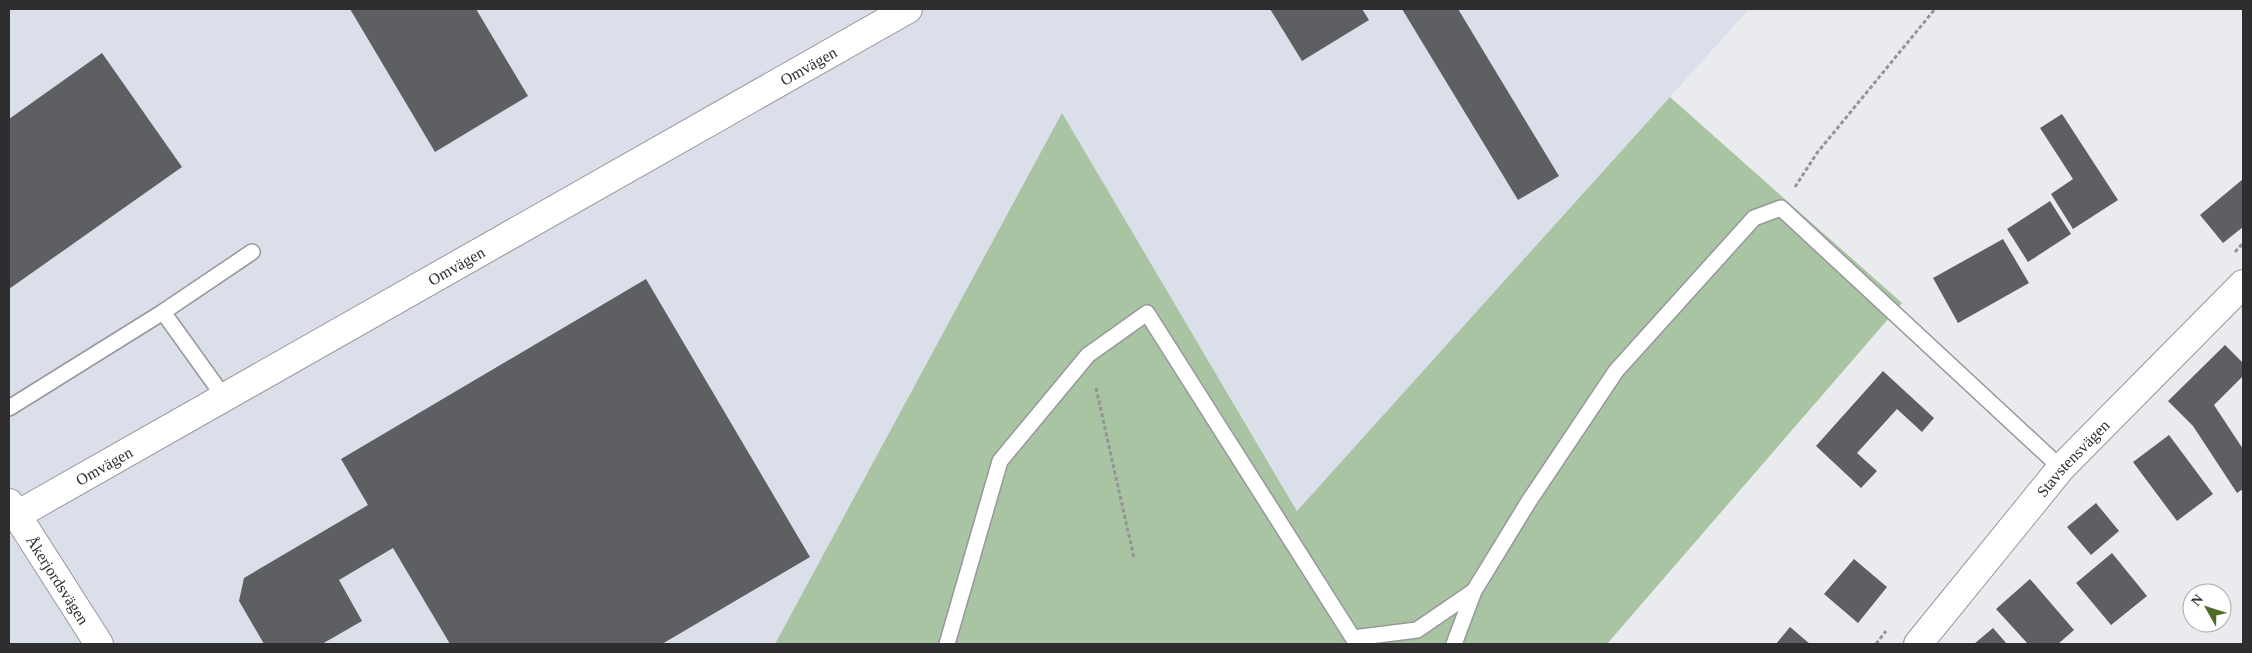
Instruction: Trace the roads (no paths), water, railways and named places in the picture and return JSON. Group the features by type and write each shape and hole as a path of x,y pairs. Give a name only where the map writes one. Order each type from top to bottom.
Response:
{"street":[{"name":"Omvägen","path":"13,509 224,397 908,9"},
{"name":"Stavstensvägen","path":"1918,644 2060,468 2243,284"},
{"name":"Åkerjordsvägen","path":"13,509 99,644"}],"lane":[{"path":"1454,644 1474,591 1529,501 1616,371 1754,218 1781,208 2060,468"},
{"path":"9,408 163,312 252,252"},
{"path":"163,312 224,397"},
{"path":"947,644 1000,461 1088,355 1147,313 1353,641 1417,630 1474,591"}]}
